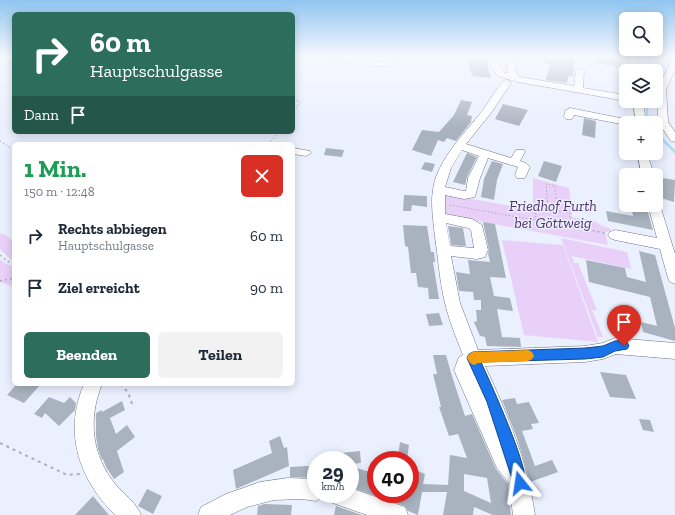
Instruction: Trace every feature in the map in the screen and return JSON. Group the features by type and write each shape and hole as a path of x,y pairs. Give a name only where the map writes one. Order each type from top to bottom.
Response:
{"street":[{"path":"509,80 491,108 446,166 439,190 439,217 443,250 455,312 492,401 515,462 520,483 524,515"},
{"path":"522,80 619,97"},
{"path":"578,90 579,80"},
{"path":"666,80 662,89 663,119 672,135"},
{"path":"569,117 570,111 619,121"},
{"path":"460,146 514,162 524,167 521,174"},
{"path":"295,151 306,153"},
{"path":"514,162 520,152"},
{"path":"439,190 464,195 471,194 474,178 485,154"},
{"path":"656,212 675,278"},
{"path":"439,217 472,224 477,228 481,250 480,253 477,254 443,250"},
{"path":"610,234 666,245"},
{"path":"473,358 585,354 603,351 615,346 675,351"},
{"path":"92,386 85,404 82,420 86,446 93,468 105,488 130,515"},
{"path":"209,515 255,493 281,488 307,489"},
{"path":"359,501 397,515"}],"path":[{"path":"295,99 300,102 295,110"},
{"path":"270,142 277,134"},
{"path":"0,141 12,149"},
{"path":"548,209 546,184 555,186 557,211"},
{"path":"444,204 610,234"},
{"path":"536,220 535,206 570,213 572,227"},
{"path":"0,256 12,263"},
{"path":"0,281 12,278"},
{"path":"122,386 128,392 133,408"},
{"path":"0,443 67,475 85,474 93,468"}],"green space":[{"name":"Friedhof Furth bei Göttweig","path":"533,178 569,188 572,217 595,221 602,226 610,228 611,232 605,232 608,245 445,215 444,194 533,210"},
{"path":"0,233 6,235 12,240 12,260 10,259 0,249"},
{"path":"561,238 627,252 631,269 572,256 574,263 578,263 597,310 592,310 603,337 598,337"},
{"path":"502,240 563,245 598,342 524,335"},
{"path":"0,259 4,263 12,266 12,286 0,282"}],"building":[{"path":"546,80 567,80 567,83"},
{"path":"461,100 472,102 467,115 472,116 471,122 456,141 447,138 444,142 438,140 431,156 412,150 422,130 439,132 454,115"},
{"path":"503,104 528,110 519,126 495,119"},
{"path":"584,118 596,121 595,138 582,135"},
{"path":"326,148 344,150 342,157 324,155"},
{"path":"467,153 477,157 467,177 465,185 453,182"},
{"path":"492,161 503,164 497,180 494,200 481,197 484,179"},
{"path":"544,161 562,166 556,182 538,176"},
{"path":"425,162 435,164 432,172 421,169"},
{"path":"663,178 675,180 674,202 663,199"},
{"path":"404,195 427,196 427,207 412,205 411,211 403,211"},
{"path":"606,211 633,216 632,212 648,212 653,230 608,221"},
{"path":"483,222 495,224 506,278 490,277 494,296 510,298 513,311 497,309 502,337 520,338 521,347 487,346 485,337 480,336 474,322 477,321 476,310 481,310 481,300 474,300 473,292 459,291 456,272 470,274 468,260 490,262"},
{"path":"403,225 427,226 431,252 434,252 435,262 433,262 439,299 429,299 428,288 418,287 416,273 411,273 408,247 405,246"},
{"path":"448,226 463,228 466,246 451,245"},
{"path":"639,251 655,255 675,328 675,341 643,332 641,322 657,326 650,297 589,282 586,260 625,268 627,277 646,282"},
{"path":"439,313 443,325 429,326 426,314"},
{"path":"433,355 446,355 465,416 472,414 496,469 508,484 511,515 493,515 474,507 473,515 443,515 447,492 422,492 418,515 408,511 405,506 396,503 419,503 419,472 425,474 423,484 448,485 450,455 467,458 458,434 449,436 439,407 441,407 433,374 437,374","holes":["464,474 487,478 491,503 464,491"]},
{"path":"600,372 626,375 636,399 610,397"},
{"path":"15,386 39,386 24,403 7,395"},
{"path":"49,397 64,403 70,397 76,403 75,410 59,426 45,413 42,418 34,414"},
{"path":"515,398 517,404 529,402 539,423 531,424 533,429 522,431 535,466 552,460 558,472 530,482 517,438 502,400"},
{"path":"122,401 125,410 110,418 116,434 127,425 135,437 117,451 124,472 114,479 106,467 103,459 102,460 98,449 96,436 96,413 102,410 102,412"},
{"path":"639,419 650,420 654,432 643,430"},
{"path":"280,436 284,448 287,447 289,466 236,489 233,470 272,453 269,441"},
{"path":"400,442 409,445 408,451 399,451"},
{"path":"359,451 361,463 359,463"},
{"path":"307,466 307,478 290,477 290,467"},
{"path":"359,469 367,471 367,493 359,490"},
{"path":"147,489 162,496 153,514 138,506"},
{"path":"93,496 109,515 75,515"},
{"path":"264,504 292,505 291,515 257,515 258,506"},
{"path":"336,506 362,515 334,515"}],"waterway":[{"path":"647,108 648,116"},
{"path":"663,140 675,152"}],"slow traffic":[{"path":"474,359 473,358 528,356"}],"route":[{"path":"520,483 515,462 492,401 473,358 585,354 603,351 615,346 624,346"}]}
